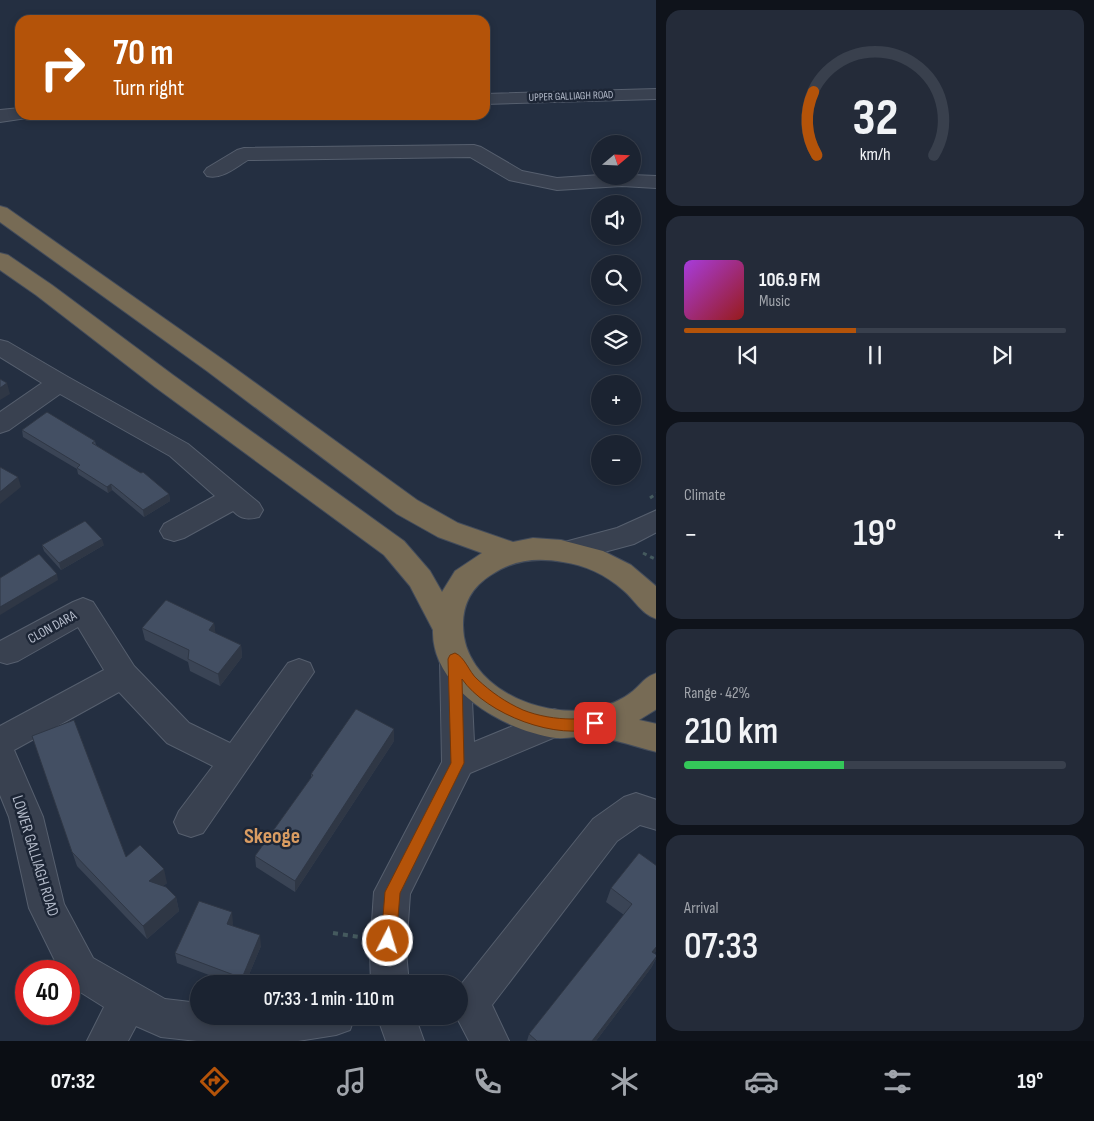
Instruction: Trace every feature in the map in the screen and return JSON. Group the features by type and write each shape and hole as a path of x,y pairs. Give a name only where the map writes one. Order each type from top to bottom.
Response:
{"highway":[{"path":"0,212 216,366 407,507 448,530 511,552"},
{"path":"0,260 44,290 164,381 394,548 420,579 446,627 455,659 471,682 493,701 522,715 554,724 574,725 595,723 628,712 653,692 656,686"},
{"path":"446,627 450,602 464,580 484,563 511,552 538,549 567,551 595,558 621,572 644,590 656,608"},
{"path":"595,723 656,738"}],"street":[{"name":"UPPER GALLIAGH ROAD","path":"490,98 656,94"},
{"path":"0,116 15,114"},
{"path":"214,172 244,154 474,151 516,176 557,184 622,180 656,182"},
{"path":"0,347 58,383 179,450 242,504 174,531"},
{"path":"0,424 58,383"},
{"path":"567,551 624,537 656,520"},
{"name":"CLON DARA","path":"6,652 83,610 123,675 178,734 236,761"},
{"path":"389,975 388,952 392,892 458,763 455,659"},
{"path":"190,822 299,672"},
{"path":"0,742 123,675"},
{"path":"458,763 554,724"},
{"name":"LOWER GALLIAGH ROAD","path":"0,754 26,817 47,908 80,971 161,1018 190,1021"},
{"path":"490,1041 470,1003 605,830 636,808 656,816"},
{"path":"106,1041 129,1001"},
{"name":"LOWER GALLIAGH ROAD","path":"228,1025 256,1028 276,1025"},
{"path":"399,1025 405,1041"}],"building":[{"path":"0,379 7,383 0,388"},
{"path":"47,412 95,441 92,443 141,473 143,472 169,494 143,510 111,484 107,487 77,468 80,465 22,430"},
{"path":"0,467 18,477 0,492"},
{"path":"85,521 102,539 59,563 42,545"},
{"path":"39,554 57,574 0,607 0,578"},
{"path":"166,600 214,623 209,630 241,645 218,674 188,659 189,650 142,628"},
{"path":"356,709 394,729 295,881 255,856 313,775 311,774"},
{"path":"74,720 126,857 140,845 164,869 149,881 166,887 176,897 143,926 72,852 32,736"},
{"path":"639,853 656,865 656,947 652,952 656,954 656,957 592,1041 537,1041 529,1034 632,904 611,888"},
{"path":"199,901 232,912 227,924 260,935 243,975 234,975 175,953"}],"district":[{"name":"Skeoge","path":"272,836"}],"route":[{"path":"388,941 392,892 458,763 455,659 471,682 493,701 522,715 554,724 595,723"}]}
